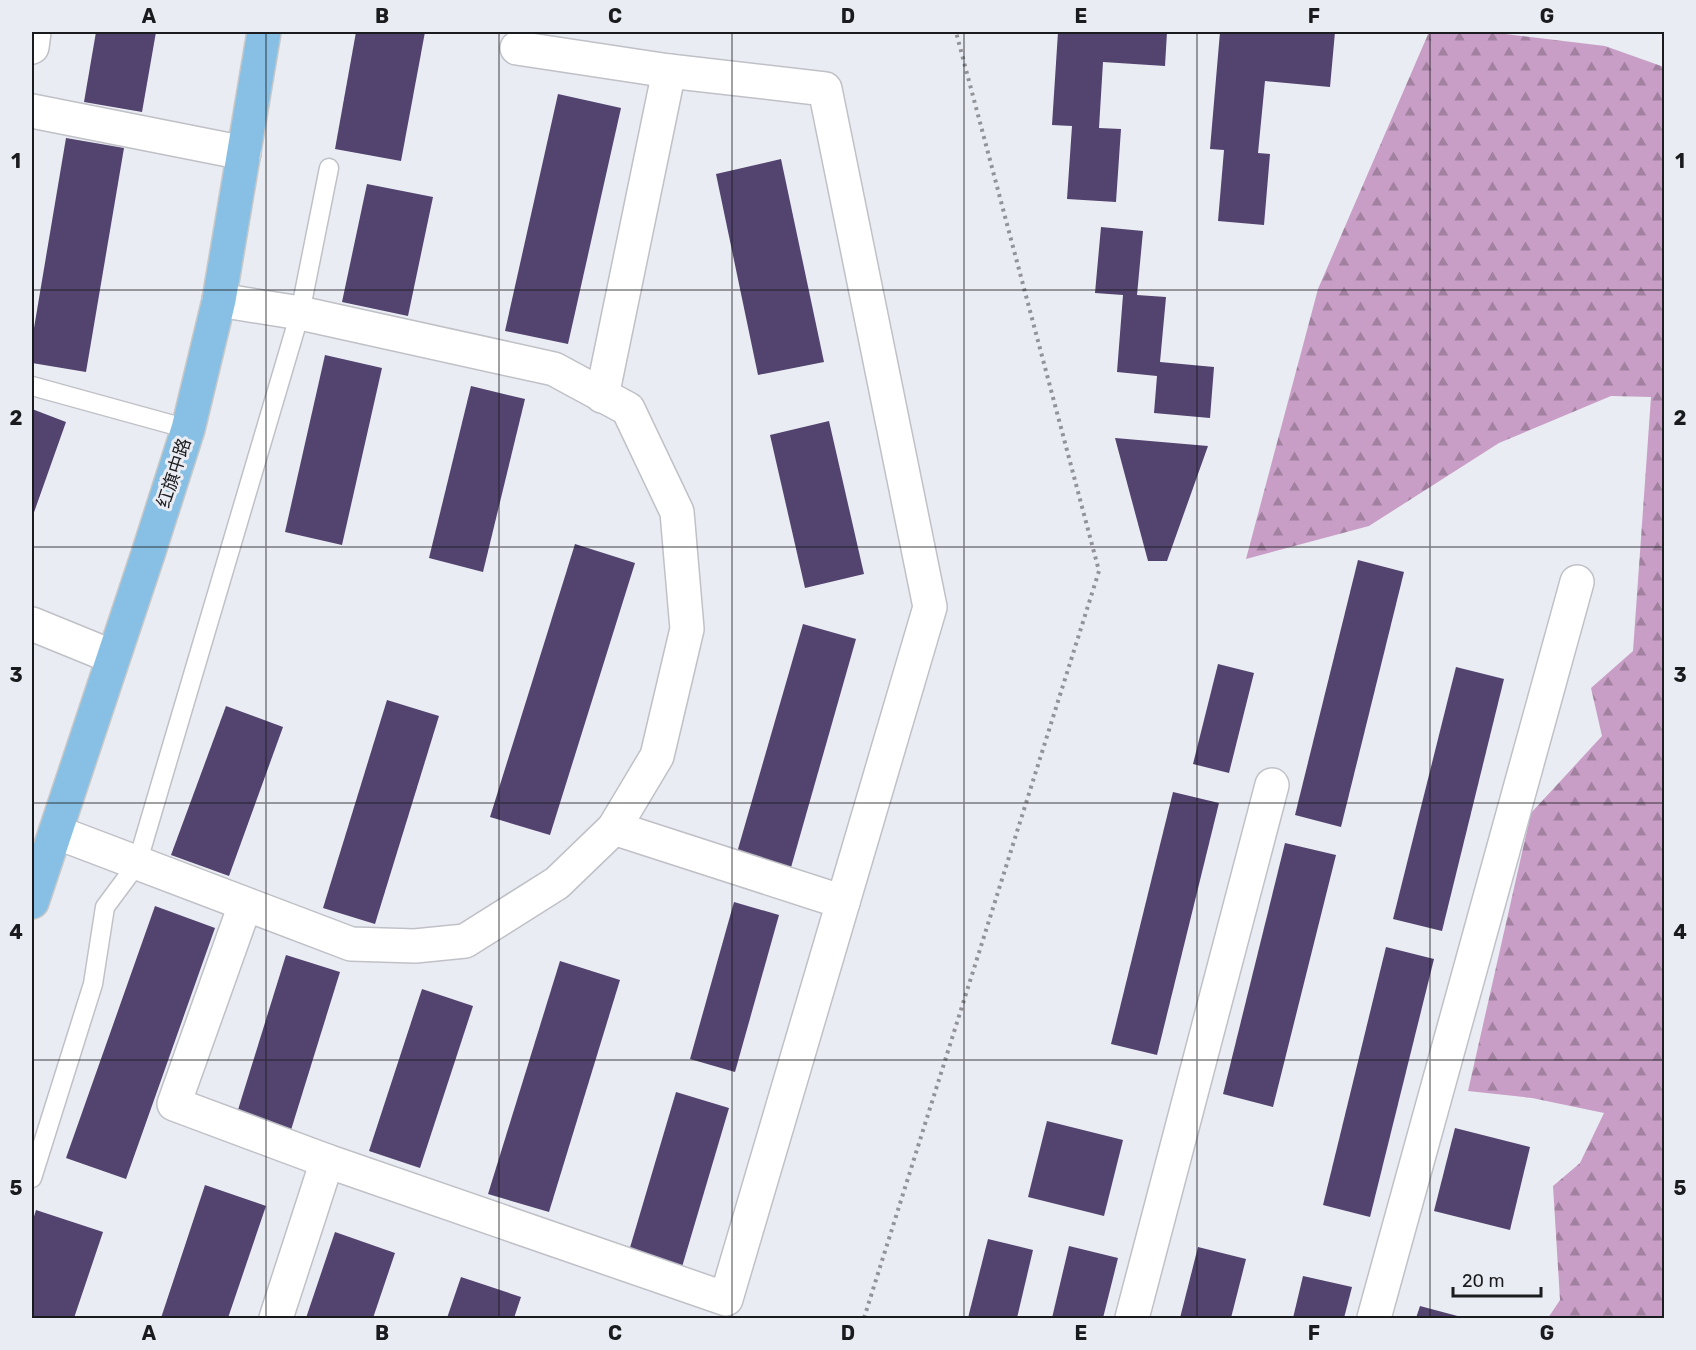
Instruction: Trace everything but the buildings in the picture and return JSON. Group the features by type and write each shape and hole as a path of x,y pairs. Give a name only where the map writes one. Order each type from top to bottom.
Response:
{"main road":[{"name":"红旗中路","path":"33,891 56,832 188,429 219,300 264,32"}],"street":[{"path":"32,47 34,32"},
{"path":"245,905 174,1104 327,1161 726,1299 930,607 825,89 669,71 517,48"},
{"path":"602,396 669,71"},
{"path":"32,111 244,153"},
{"path":"56,832 351,944 415,946 465,941 556,883 614,828 657,756 687,628 677,512 628,409 554,369 300,313 219,300"},
{"path":"1374,1318 1577,582"},
{"path":"32,624 113,657"},
{"path":"1131,1318 1272,785"},
{"path":"614,828 843,902"},
{"path":"276,1318 327,1161"}],"lane":[{"path":"32,1178 93,984 105,907 137,864 300,313 329,168"},
{"path":"32,386 188,429"}],"path":[{"path":"864,1318 1099,571 956,32"}],"green space":[{"path":"1429,32 1489,32 1605,46 1664,67 1664,1318 1548,1318 1560,1300 1553,1186 1580,1163 1604,1113 1532,1098 1468,1091 1531,813 1602,736 1591,688 1633,651 1651,397 1611,396 1499,443 1369,526 1246,559 1318,289"}]}
